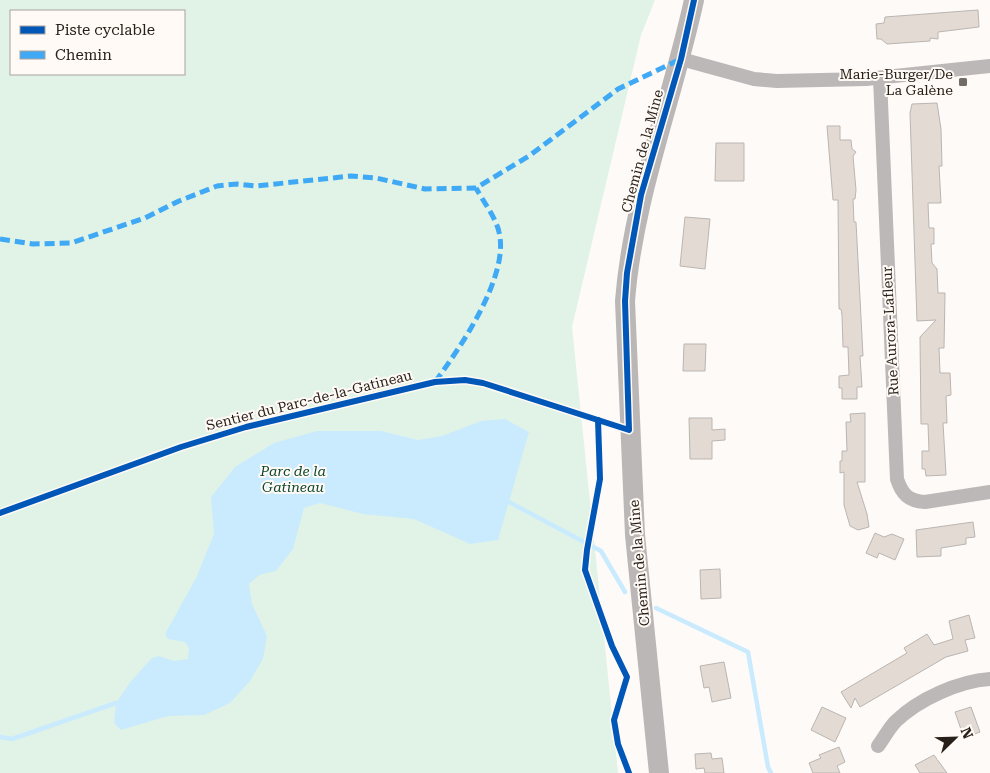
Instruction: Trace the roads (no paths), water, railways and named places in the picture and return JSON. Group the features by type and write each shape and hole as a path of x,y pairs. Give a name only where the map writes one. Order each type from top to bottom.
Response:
{"street":[{"name":"Chemin de la Mine","path":"660,773 635,535 625,301 627,273 641,195 681,59 694,0"},
{"path":"681,59 754,79 833,80 880,78 990,66"},
{"name":"Rue Aurora-Lafleur","path":"880,78 897,479 906,497 914,501 925,502 990,492"},
{"path":"878,746 894,723 910,711 946,690 976,680 990,679"}],"water":[{"path":"505,419 529,432 498,540 470,544 414,519 363,514 320,503 304,508 293,549 276,571 259,575 249,584 252,604 267,636 263,659 250,681 230,703 204,715 168,716 121,730 114,723 116,703 131,681 152,658 159,656 174,661 188,659 189,648 185,642 168,639 165,634 196,578 214,534 211,497 235,467 274,443 317,431 381,431 418,440 442,436 481,421"}],"waterway":[{"path":"509,502 601,551 625,592"},
{"path":"656,608 748,652 768,767 771,773"},
{"path":"0,737 12,739 116,703"}],"place":[{"name":"Marie-Burger/De La Galène","path":"963,82"}],"park label":[{"name":"Parc de la Gatineau","path":"293,480"}]}
